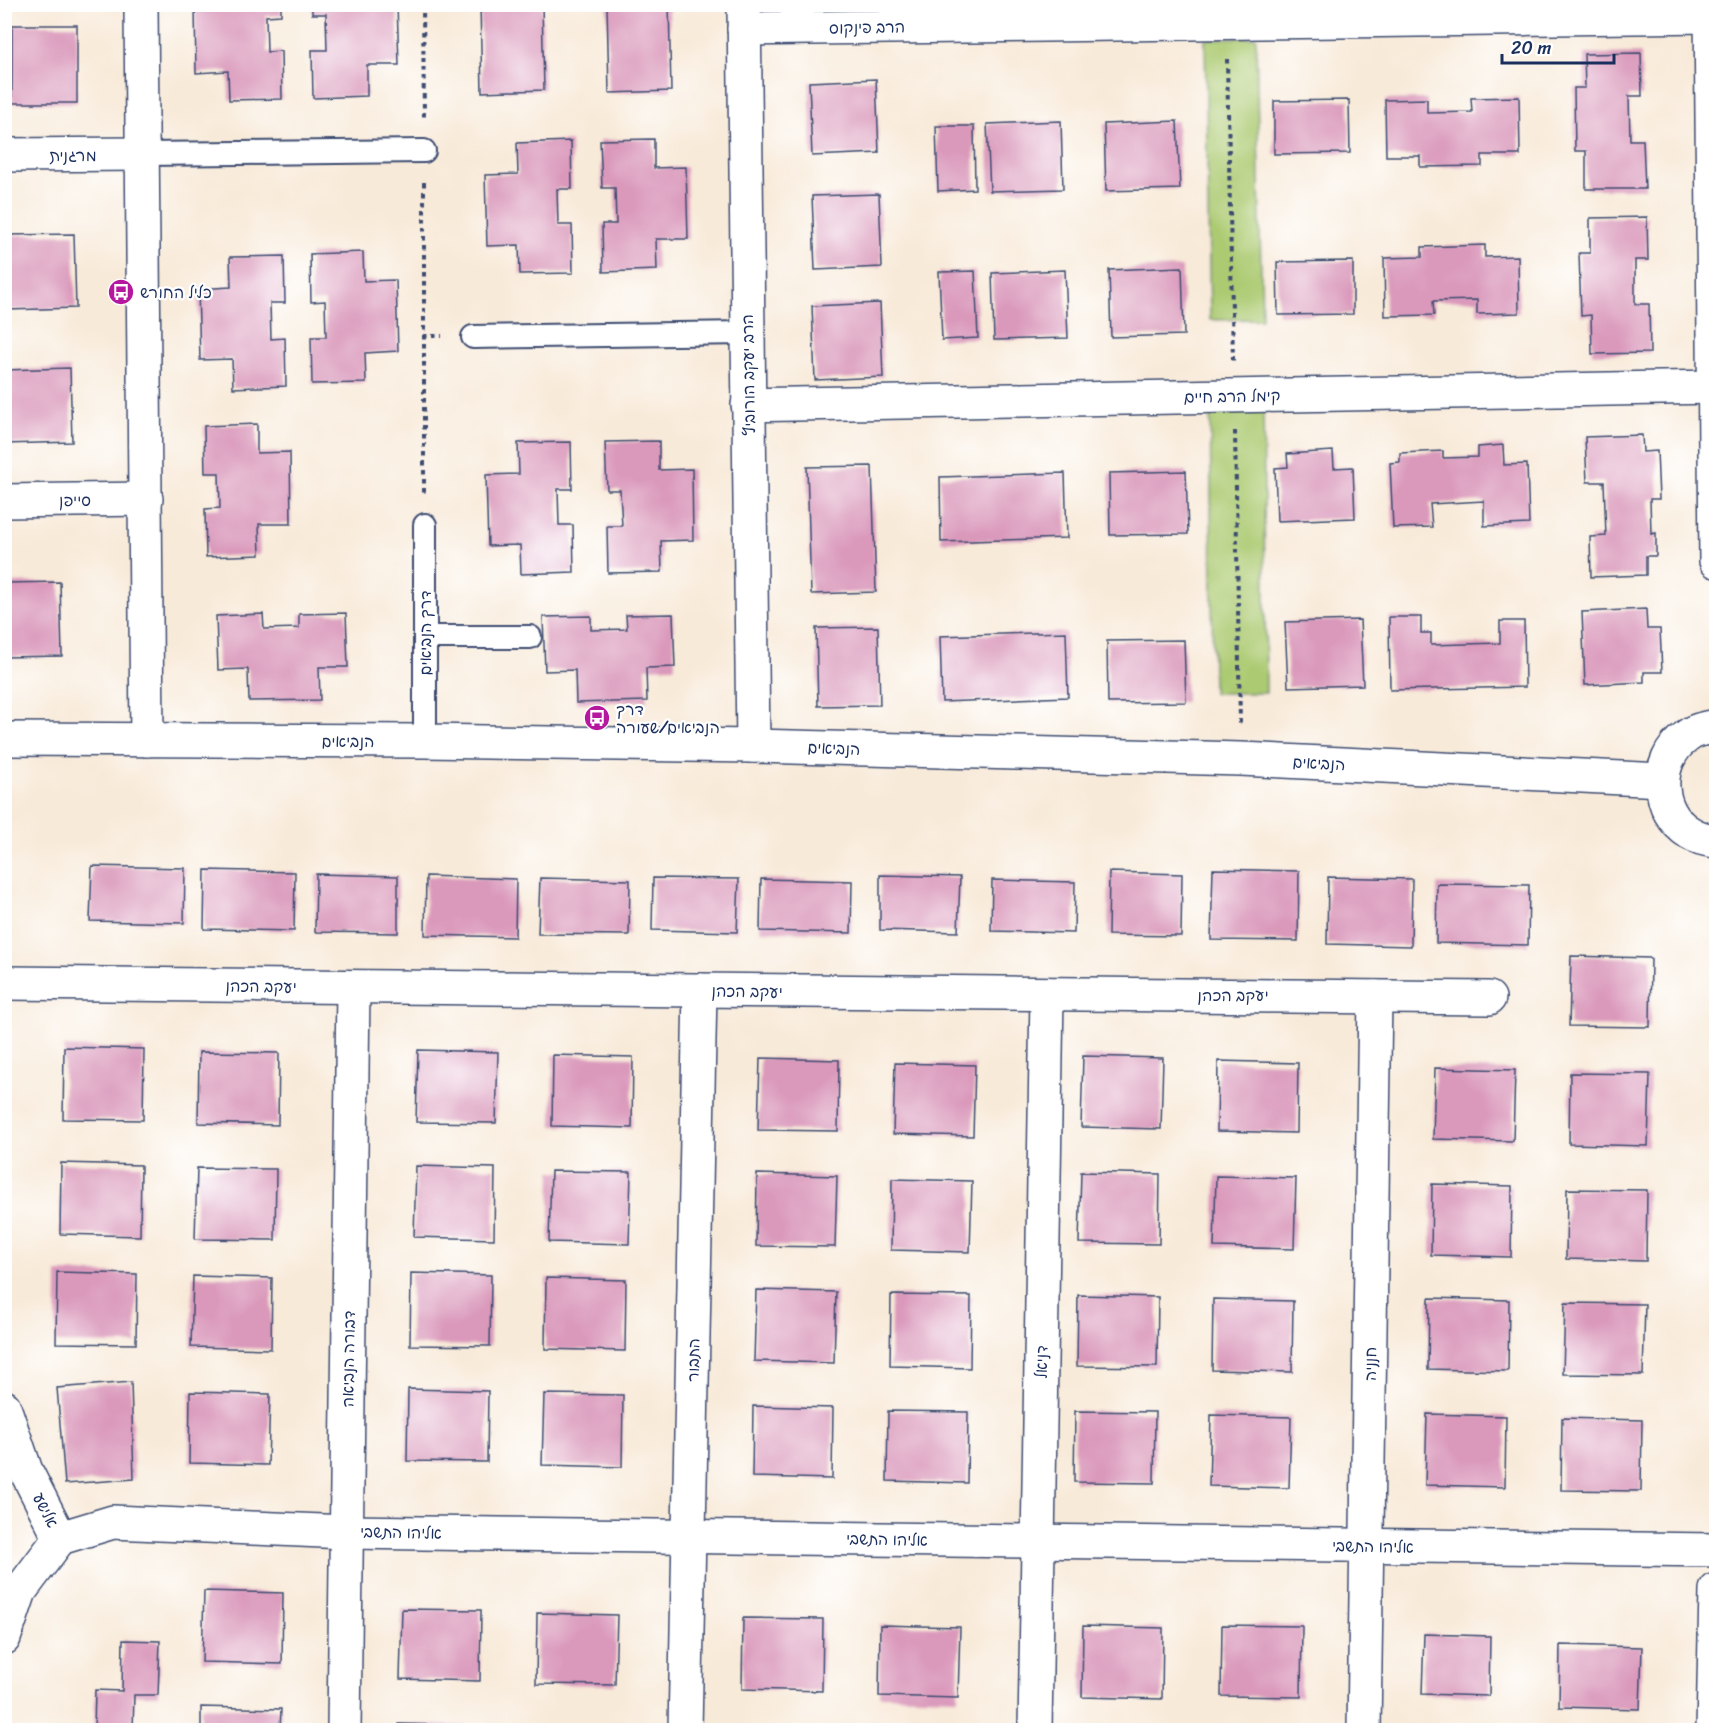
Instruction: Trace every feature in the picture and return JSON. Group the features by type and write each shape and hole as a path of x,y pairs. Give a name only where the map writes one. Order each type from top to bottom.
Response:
{"street":[{"path":"141,4 147,740"},
{"path":"1711,10 1716,561"},
{"name":"הרב פינקוס","path":"744,17 1711,10"},
{"name":"הרב יעקב הורוביץ","path":"744,17 753,746"},
{"name":"מרגנית","path":"4,155 142,154"},
{"name":"קימל הרב חיים","path":"748,405 1715,387"},
{"name":"סייפן","path":"4,501 146,499"},
{"path":"1716,726 1701,729 1686,736 1674,748 1665,763 1662,780 1666,803 1677,823 1689,833 1716,841"},
{"name":"הנביאים","path":"4,740 425,741 753,746 1229,759 1662,780"},
{"name":"יעקב הכהן","path":"4,983 1490,998"},
{"name":"דבורה הנביאה","path":"344,1731 353,988"},
{"name":"התבור","path":"686,1731 700,990"},
{"name":"דניאל","path":"1035,1731 1047,994"},
{"name":"חנניה","path":"1364,1731 1375,996"},
{"name":"אלישע","path":"4,1407 26,1471 60,1538 20,1591 4,1638"},
{"name":"אליהו התשבי","path":"60,1538 113,1522 346,1532 1716,1550"},
{"path":"1713,1731 1716,1590"}],"lane":[{"path":"142,154 424,151"},
{"path":"473,337 747,333"},
{"name":"דרך הנביאים","path":"425,525 425,741"},
{"path":"425,637 530,637"}],"path":[{"path":"423,4 425,525"}],"green space":[{"path":"1256,37 1262,319 1210,320 1205,39"},
{"path":"1263,395 1266,693 1213,693 1210,396"}],"building":[{"path":"312,4 397,4 399,65 367,65 367,96 313,98 312,50 327,50 326,14 312,14"},
{"path":"480,4 542,4 544,90 482,92"},
{"path":"607,4 669,4 671,91 609,93"},
{"path":"195,5 281,5 281,15 266,16 267,52 281,51 282,99 229,100 228,71 196,73"},
{"path":"12,25 77,25 77,103 12,103"},
{"path":"1641,53 1642,96 1629,96 1630,140 1643,140 1645,189 1586,189 1586,151 1575,151 1574,88 1585,88 1584,54"},
{"path":"876,79 879,153 812,156 809,82"},
{"path":"1519,97 1520,155 1482,155 1482,166 1420,167 1420,156 1386,156 1385,100 1427,99 1427,113 1472,112 1471,98"},
{"path":"1349,100 1350,153 1274,154 1274,101"},
{"path":"1061,121 1063,189 990,191 987,124"},
{"path":"1177,121 1180,189 1106,191 1104,124"},
{"path":"936,126 974,126 975,189 938,191"},
{"path":"654,139 654,168 686,167 688,239 656,239 657,270 603,272 602,224 616,224 615,188 602,188 600,140"},
{"path":"571,141 572,189 557,189 558,225 572,225 573,273 520,274 519,245 487,246 485,175 518,174 517,143"},
{"path":"879,194 882,267 815,270 812,196"},
{"path":"1647,217 1648,260 1635,260 1635,304 1649,304 1650,353 1592,354 1591,315 1581,316 1579,253 1590,253 1590,218"},
{"path":"74,234 76,308 7,310 5,235"},
{"path":"1485,245 1485,257 1518,256 1519,313 1477,314 1477,300 1433,301 1434,315 1385,316 1384,258 1422,257 1422,247"},
{"path":"363,252 364,281 396,280 398,351 365,353 366,383 312,384 311,337 326,337 325,301 311,302 310,254"},
{"path":"284,256 285,303 270,303 271,339 285,338 286,386 233,388 232,359 200,360 198,289 231,287 230,257"},
{"path":"1353,261 1353,314 1278,315 1277,262"},
{"path":"1182,267 1184,335 1111,337 1109,270"},
{"path":"1065,270 1068,338 994,340 992,273"},
{"path":"975,271 978,338 942,340 939,272"},
{"path":"880,303 883,377 815,380 812,306"},
{"path":"70,368 72,442 4,444 4,370"},
{"path":"257,424 257,453 290,452 291,524 259,524 260,555 206,557 205,509 220,508 219,473 205,473 204,426"},
{"path":"1642,435 1643,452 1657,451 1659,499 1650,499 1651,534 1656,533 1656,556 1646,556 1646,575 1591,577 1590,537 1606,536 1604,482 1587,482 1585,437"},
{"path":"659,441 659,470 692,469 693,540 661,541 662,572 608,573 607,526 622,526 620,490 607,490 605,442"},
{"path":"571,442 572,489 558,489 559,525 573,525 574,572 521,574 520,545 488,546 486,475 519,474 518,443"},
{"path":"1503,445 1504,465 1527,464 1529,524 1484,526 1484,501 1430,504 1432,527 1393,528 1390,463 1400,462 1400,453 1443,451 1443,458 1478,457 1478,447"},
{"path":"1333,451 1334,468 1353,467 1355,518 1277,521 1275,468 1288,467 1287,454"},
{"path":"872,466 876,592 811,594 807,467"},
{"path":"1186,471 1188,534 1110,535 1109,473"},
{"path":"1065,473 1067,538 941,542 940,477"},
{"path":"60,582 62,656 4,657 4,583"},
{"path":"1646,609 1647,629 1660,629 1662,672 1644,672 1644,682 1585,685 1582,612"},
{"path":"346,613 348,667 319,667 320,700 249,701 248,669 218,670 216,616 263,614 264,629 299,628 299,614"},
{"path":"673,614 675,667 646,668 647,701 576,703 575,670 545,671 543,617 591,616 591,630 627,629 626,615"},
{"path":"1389,617 1421,617 1421,633 1431,633 1431,645 1500,643 1500,621 1524,621 1525,687 1390,690"},
{"path":"1360,620 1363,685 1288,687 1285,622"},
{"path":"878,627 880,705 818,706 816,628"},
{"path":"1066,632 1068,697 942,702 940,636"},
{"path":"1184,640 1186,702 1108,703 1107,641"},
{"path":"92,866 185,868 184,923 90,921"},
{"path":"1213,869 1299,871 1298,941 1211,940"},
{"path":"205,870 295,872 294,931 204,929"},
{"path":"1109,872 1182,874 1181,936 1108,935"},
{"path":"316,874 398,876 398,933 315,932"},
{"path":"880,875 960,877 958,932 880,930"},
{"path":"426,876 516,879 515,937 425,935"},
{"path":"1328,877 1412,879 1411,946 1327,944"},
{"path":"540,878 630,880 629,935 538,934"},
{"path":"653,878 739,879 737,932 652,930"},
{"path":"761,879 852,881 851,933 760,931"},
{"path":"992,880 1075,882 1074,933 991,931"},
{"path":"1437,884 1529,885 1528,945 1436,943"},
{"path":"1571,956 1651,958 1650,1027 1569,1026"},
{"path":"64,1047 144,1049 143,1120 63,1119"},
{"path":"418,1050 498,1052 496,1123 416,1122"},
{"path":"199,1052 279,1053 278,1125 198,1123"},
{"path":"553,1055 633,1057 632,1128 552,1126"},
{"path":"1083,1056 1163,1058 1161,1129 1081,1127"},
{"path":"760,1058 839,1060 838,1131 758,1130"},
{"path":"1218,1061 1298,1063 1297,1133 1217,1131"},
{"path":"895,1063 975,1065 973,1136 893,1134"},
{"path":"1435,1068 1515,1070 1513,1141 1433,1139"},
{"path":"1570,1073 1650,1074 1648,1146 1569,1144"},
{"path":"61,1163 141,1165 140,1236 60,1234"},
{"path":"416,1166 495,1168 494,1239 414,1237"},
{"path":"197,1168 276,1169 275,1240 195,1239"},
{"path":"551,1171 631,1172 629,1244 549,1242"},
{"path":"1081,1172 1160,1174 1159,1244 1079,1243"},
{"path":"757,1174 837,1176 835,1247 756,1246"},
{"path":"1216,1176 1296,1178 1294,1249 1214,1247"},
{"path":"892,1179 972,1181 970,1252 891,1250"},
{"path":"1432,1184 1512,1186 1511,1257 1431,1255"},
{"path":"1567,1189 1647,1190 1646,1261 1566,1259"},
{"path":"57,1272 137,1274 136,1344 56,1343"},
{"path":"411,1273 491,1275 490,1346 410,1345"},
{"path":"193,1276 272,1278 271,1349 191,1347"},
{"path":"546,1278 626,1280 625,1351 545,1349"},
{"path":"756,1290 836,1292 834,1363 754,1361"},
{"path":"891,1295 971,1296 970,1368 890,1366"},
{"path":"1078,1295 1158,1297 1157,1367 1077,1366"},
{"path":"1429,1298 1509,1300 1508,1371 1428,1369"},
{"path":"1213,1299 1293,1301 1292,1372 1212,1370"},
{"path":"1565,1303 1645,1304 1643,1375 1563,1374"},
{"path":"131,1382 134,1479 65,1484 57,1388"},
{"path":"408,1389 488,1391 487,1462 407,1461"},
{"path":"190,1392 270,1394 268,1465 189,1463"},
{"path":"544,1394 623,1395 622,1467 542,1465"},
{"path":"753,1406 833,1408 832,1479 752,1477"},
{"path":"888,1411 968,1412 967,1483 887,1481"},
{"path":"1075,1411 1155,1412 1154,1483 1074,1482"},
{"path":"1427,1414 1506,1416 1505,1487 1425,1485"},
{"path":"1211,1415 1291,1417 1289,1488 1209,1486"},
{"path":"1562,1418 1642,1420 1641,1491 1561,1490"},
{"path":"204,1591 283,1593 282,1664 202,1662"},
{"path":"402,1609 481,1610 480,1681 400,1679"},
{"path":"537,1613 617,1615 615,1685 536,1684"},
{"path":"743,1618 823,1619 822,1691 742,1689"},
{"path":"880,1625 960,1627 958,1698 879,1696"},
{"path":"1222,1625 1302,1626 1301,1697 1221,1696"},
{"path":"1083,1626 1163,1628 1162,1699 1082,1697"},
{"path":"1424,1634 1490,1636 1489,1696 1422,1694"},
{"path":"123,1640 160,1641 158,1695 134,1695 133,1730 94,1730 95,1690 122,1691"},
{"path":"1560,1645 1642,1647 1640,1709 1559,1707"},
{"path":"201,1707 281,1709 280,1730 201,1730"},
{"path":"399,1724 479,1726 479,1730 399,1730"}],"place":[{"name":"כליל החורש","path":"121,292"},
{"name":"דרך הנביאים/שעורה","path":"597,718"}]}
